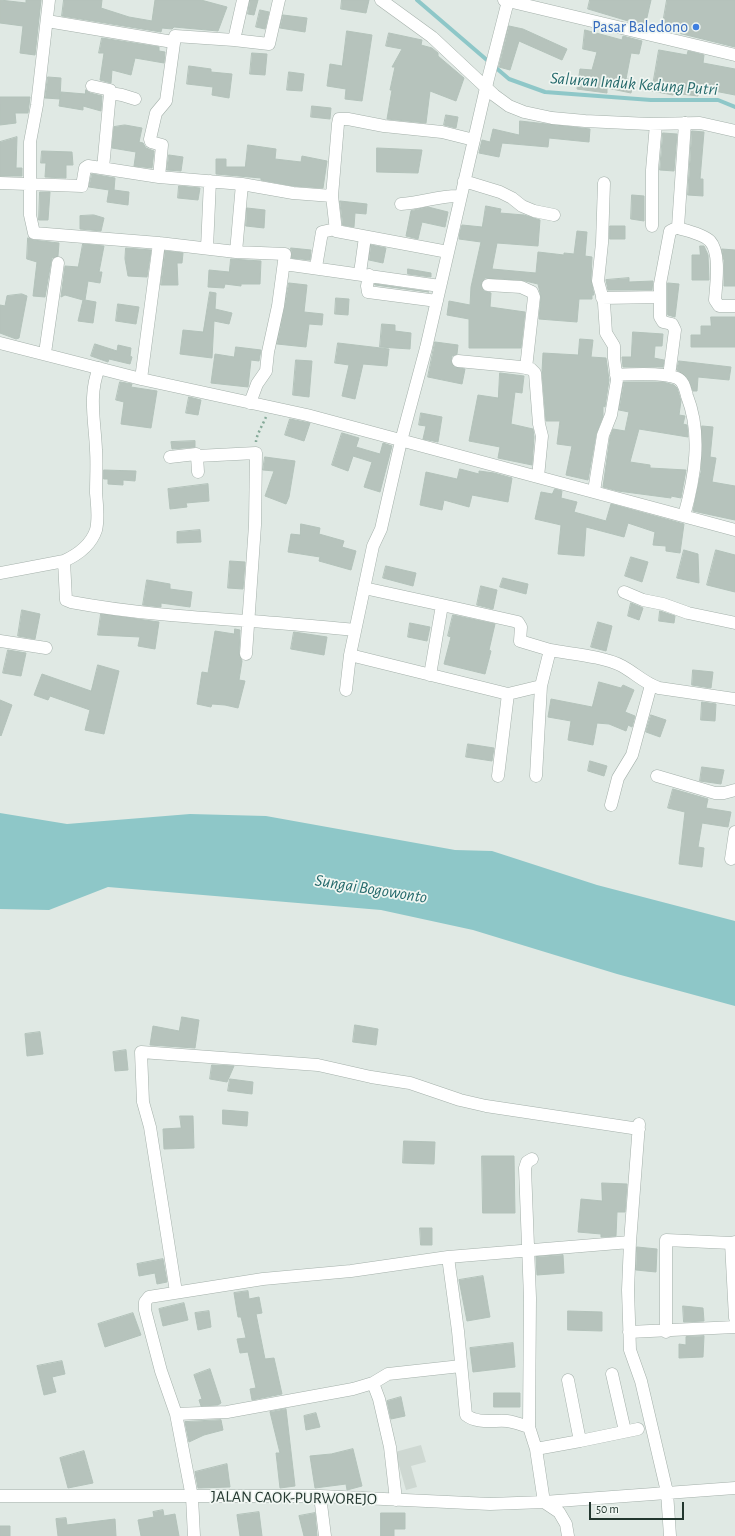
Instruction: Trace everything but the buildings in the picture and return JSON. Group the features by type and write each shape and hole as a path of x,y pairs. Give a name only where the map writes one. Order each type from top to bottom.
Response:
{"street":[{"path":"49,0 37,105 30,142 31,220 34,233 159,243 236,252 283,254 285,256 284,264 266,371 257,384 250,403"},
{"path":"234,40 243,0"},
{"path":"159,177 162,145 152,142 150,139 156,113 166,101 175,36 269,44 279,0"},
{"path":"381,0 432,37 486,83 509,106 524,112 552,118 656,124 708,124 735,131"},
{"path":"346,690 350,655 373,546 381,529 401,441 426,348 506,1 735,55"},
{"path":"47,21 173,42"},
{"path":"92,86 110,90 110,93 135,99"},
{"path":"103,168 110,93"},
{"path":"335,229 332,196 339,119 348,119 384,126 442,132 474,140"},
{"path":"678,227 685,123"},
{"path":"652,226 652,170 656,124"},
{"path":"0,183 82,186 86,166 159,177 242,184 293,193 332,196"},
{"path":"207,248 210,181"},
{"path":"464,182 500,192 512,198 522,206 534,211 554,215"},
{"path":"594,491 603,435 614,398 616,375 614,346 606,333 602,298 598,281 602,243 604,183"},
{"path":"236,252 242,184"},
{"path":"401,204 416,204 447,196 460,196"},
{"path":"669,376 674,330 672,324 662,320 660,284 670,231 678,227"},
{"path":"678,227 709,240 716,256 715,300 719,306 735,306"},
{"path":"316,267 322,232 335,229 339,232 448,252"},
{"path":"365,237 365,274 368,292 437,301"},
{"path":"141,378 159,243"},
{"path":"45,353 58,263"},
{"path":"284,264 316,267 440,286"},
{"path":"488,285 521,287 532,292 533,303 526,368"},
{"path":"602,298 660,297"},
{"path":"0,343 141,378 307,415 735,530"},
{"path":"458,361 526,368 531,369 535,373 539,424 542,436 538,477"},
{"path":"0,573 64,561 80,552 90,540 95,530 97,518 96,451 92,395 94,381 99,368"},
{"path":"616,375 636,374 669,376 678,378 683,383 693,411 696,436 691,491 684,516"},
{"path":"170,457 196,454 197,456 256,453 257,494 251,573 250,621 246,654"},
{"path":"197,456 198,472"},
{"path":"64,561 65,595 66,600 71,602 103,608 177,617 250,621 355,630"},
{"path":"364,588 518,622 521,627 520,641 550,650 623,666 651,685 697,694 735,699"},
{"path":"624,592 643,600 663,604 688,613 735,623"},
{"path":"430,676 442,605"},
{"path":"0,641 46,648"},
{"path":"536,776 540,686 550,650"},
{"path":"350,655 430,676 508,694 540,686"},
{"path":"611,805 618,778 632,755 651,685"},
{"path":"498,776 508,694"},
{"path":"657,776 715,792 724,793 735,790"},
{"path":"731,859 735,832"},
{"path":"176,1292 150,1127 143,1102 141,1052 318,1065 371,1077 410,1083 460,1100 486,1106 639,1126 630,1242 628,1290 630,1350 641,1381 667,1492 670,1536"},
{"path":"532,1159 527,1162 525,1168 530,1298 529,1427 536,1449 544,1502 559,1512 566,1524 568,1536"},
{"path":"666,1332 666,1240 733,1242 735,1318"},
{"path":"194,1536 192,1497 176,1414 161,1371 145,1310 145,1302 149,1297 263,1279 351,1271 448,1257 630,1242"},
{"path":"448,1257 458,1330 466,1415 479,1420 509,1421 529,1427"},
{"path":"630,1332 666,1332 735,1327"},
{"path":"176,1414 227,1412 353,1390 373,1383 388,1374 461,1366"},
{"path":"612,1374 625,1431"},
{"path":"568,1380 580,1441"},
{"path":"373,1383 379,1399 390,1446 392,1475 396,1500"},
{"path":"536,1449 638,1429"},
{"name":"JALAN CAOK-PURWOREJO","path":"0,1496 320,1496 490,1504 544,1502 735,1488"},
{"path":"320,1496 325,1536"}],"path":[{"path":"256,453 256,438 261,432 269,407"}],"shaded area":[{"path":"421,1445 426,1462 411,1466 417,1487 406,1490 395,1452"}],"water":[{"name":"Sungai Bogowonto","path":"0,813 67,824 190,814 266,816 455,850 492,851 597,885 735,921 735,1006 617,974 473,930 381,910 108,887 49,910 0,909"}],"waterway":[{"name":"Saluran Induk Kedung Putri","path":"417,0 509,79 545,92 651,100 718,100 735,107"}],"place":[{"name":"Pasar Baledono","path":"696,27"}]}
